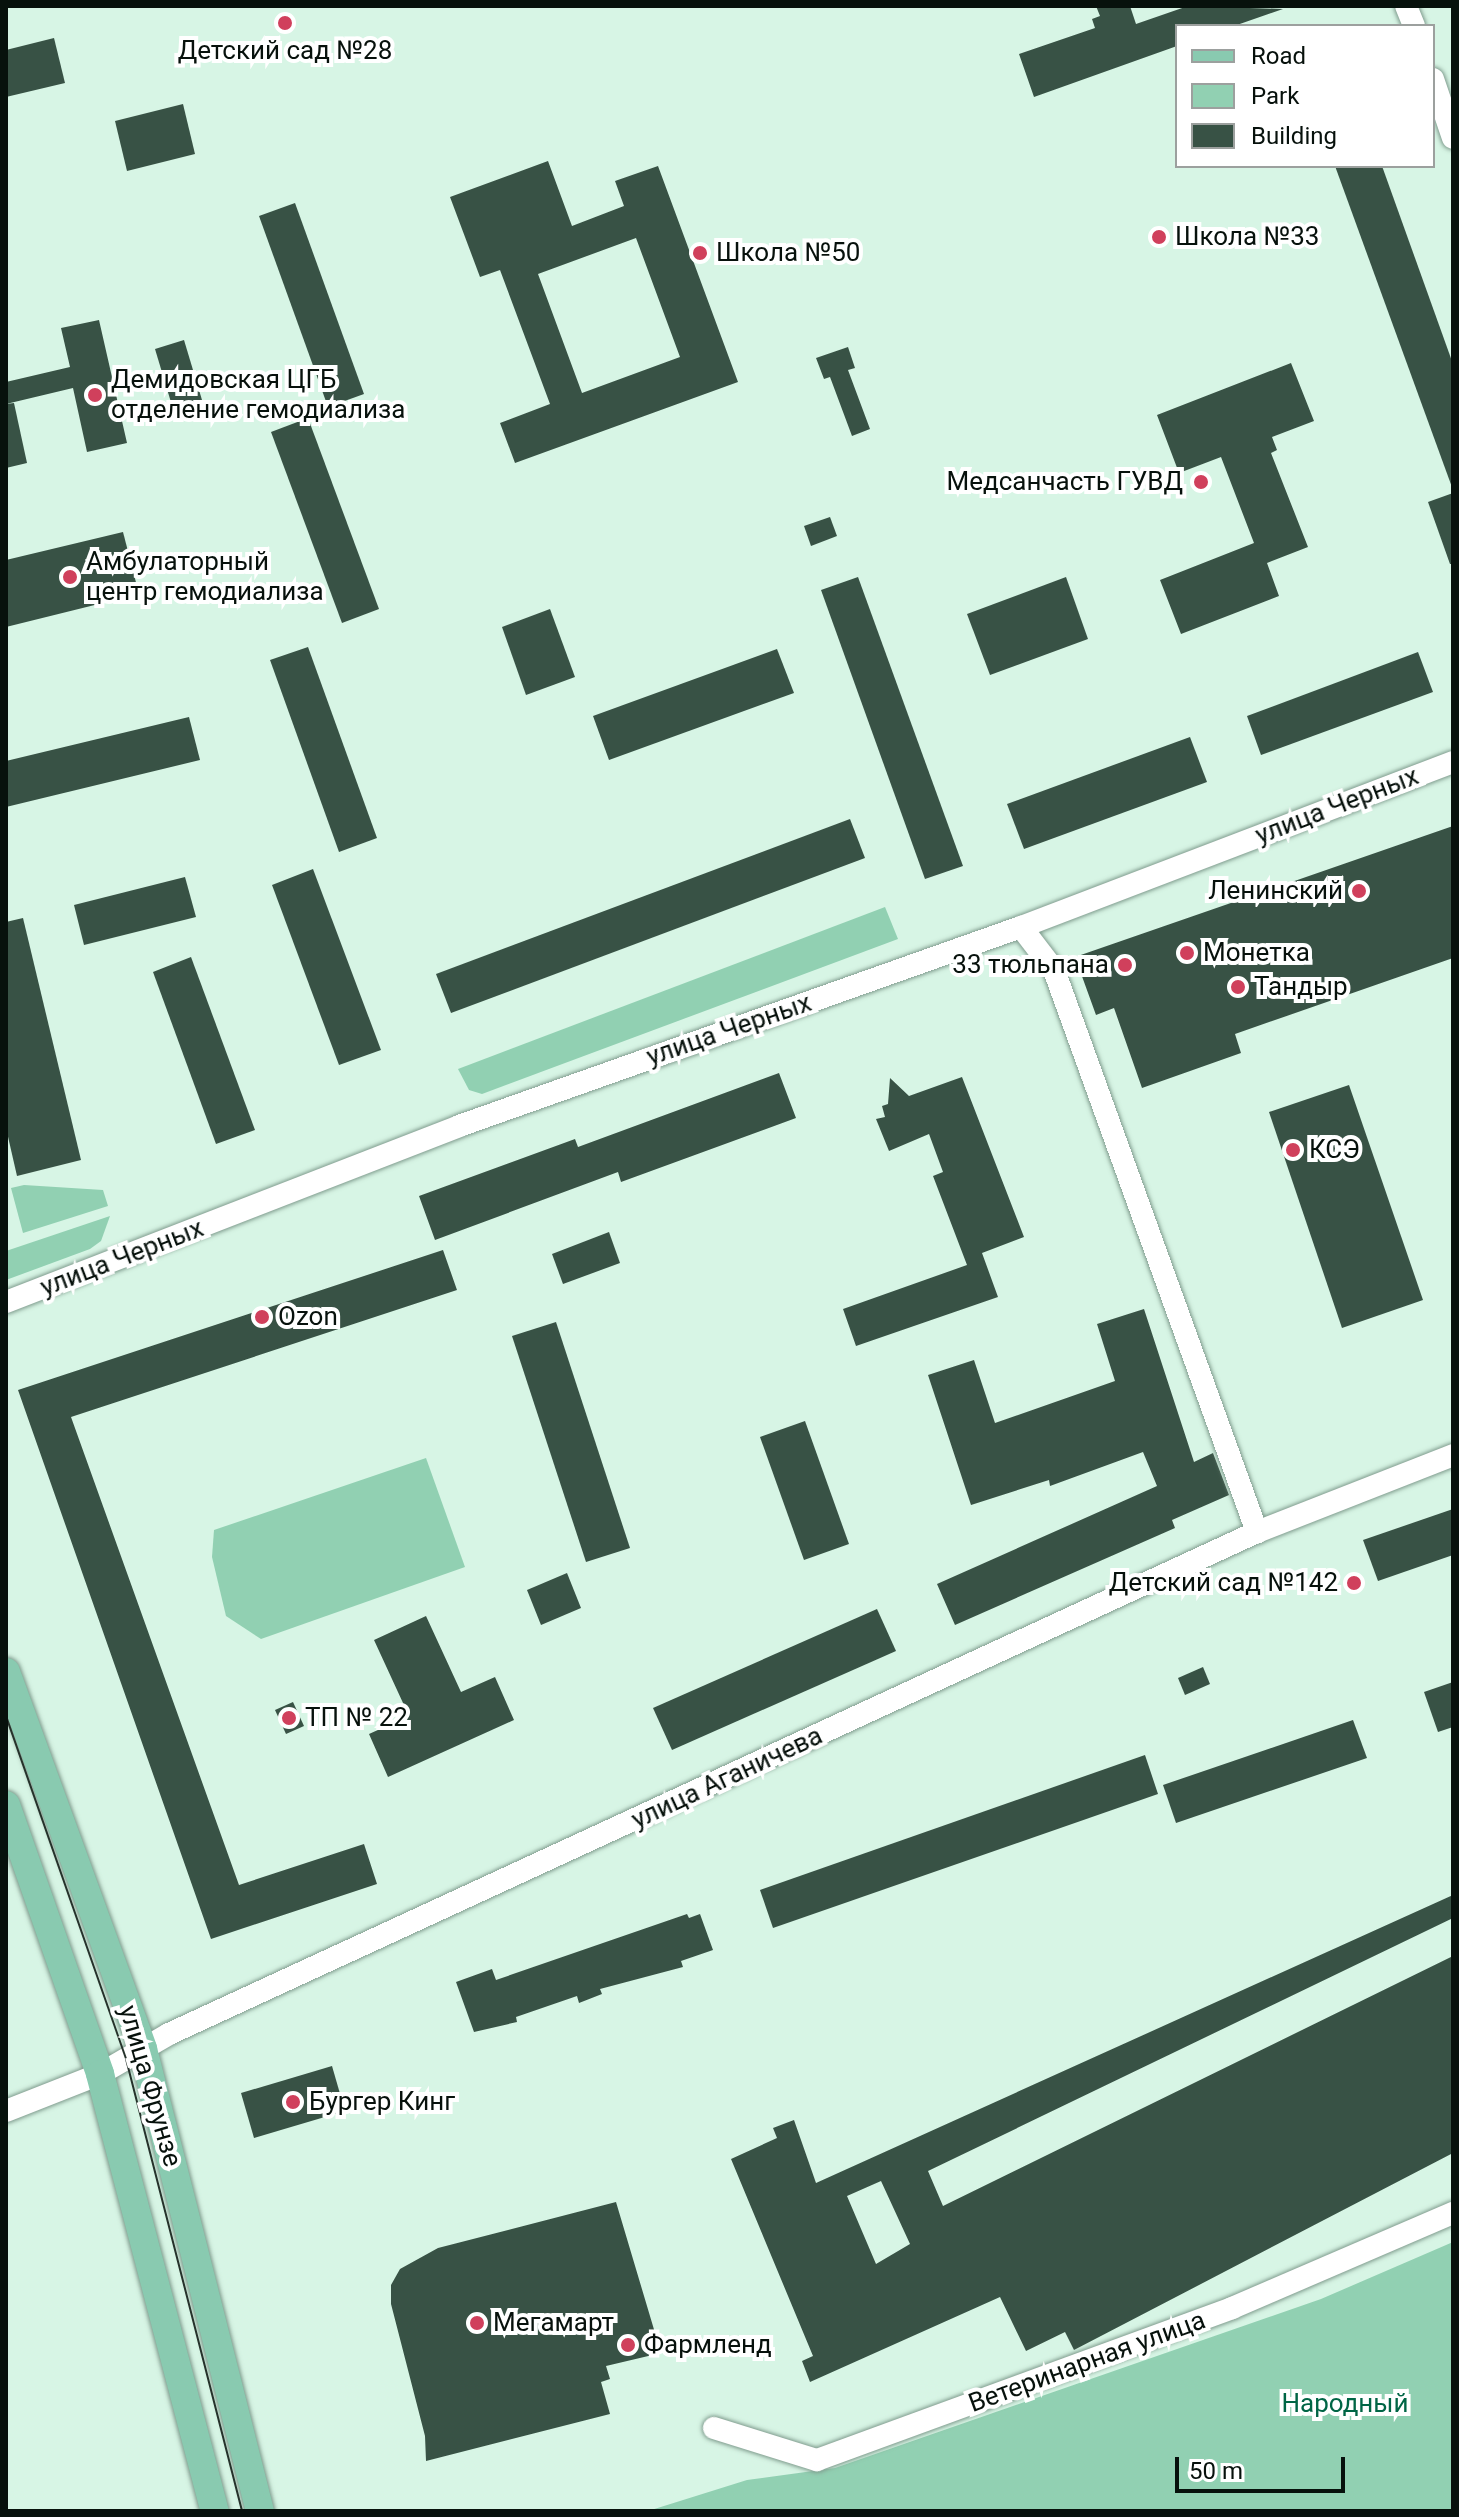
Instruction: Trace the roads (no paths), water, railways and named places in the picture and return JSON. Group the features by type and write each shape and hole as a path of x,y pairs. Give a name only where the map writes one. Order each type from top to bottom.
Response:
{"main road":[{"name":"улица Фрунзе","path":"6,1672 143,2049 260,2511"},
{"name":"улица Фрунзе","path":"6,1805 100,2074 215,2511"}],"street":[{"path":"1435,85 1453,138"},
{"name":"улица Черных","path":"6,1302 576,1083 1021,927 1453,762"},
{"path":"1021,927 1054,970 1257,1532"},
{"name":"улица Аганичева","path":"6,2111 100,2074 143,2049 1257,1532 1453,1455"},
{"name":"Ветеринарная улица","path":"714,2428 817,2460 1232,2308 1453,2213"}],"tram line":[{"path":"6,1716 126,2059 242,2511"}],"place":[{"name":"Детский сад №28","path":"285,23"},
{"name":"Школа №33","path":"1159,237"},
{"name":"Школа №50","path":"700,253"},
{"name":"Демидовская ЦГБ отделение гемодиализа","path":"95,395"},
{"name":"Медсанчасть ГУВД","path":"1201,482"},
{"name":"Амбулаторный центр гемодиализа","path":"70,577"},
{"name":"Ленинский","path":"1359,891"},
{"name":"Монетка","path":"1187,953"},
{"name":"33 тюльпана","path":"1125,965"},
{"name":"Тандыр","path":"1238,987"},
{"name":"КСЭ","path":"1293,1150"},
{"name":"Ozon","path":"262,1317"},
{"name":"Детский сад №142","path":"1354,1583"},
{"name":"ТП № 22","path":"289,1718"},
{"name":"Бургер Кинг","path":"293,2102"},
{"name":"Мегамарт","path":"477,2323"},
{"name":"Фармленд","path":"628,2345"}],"park label":[{"name":"Народный","path":"1345,2404"}]}
